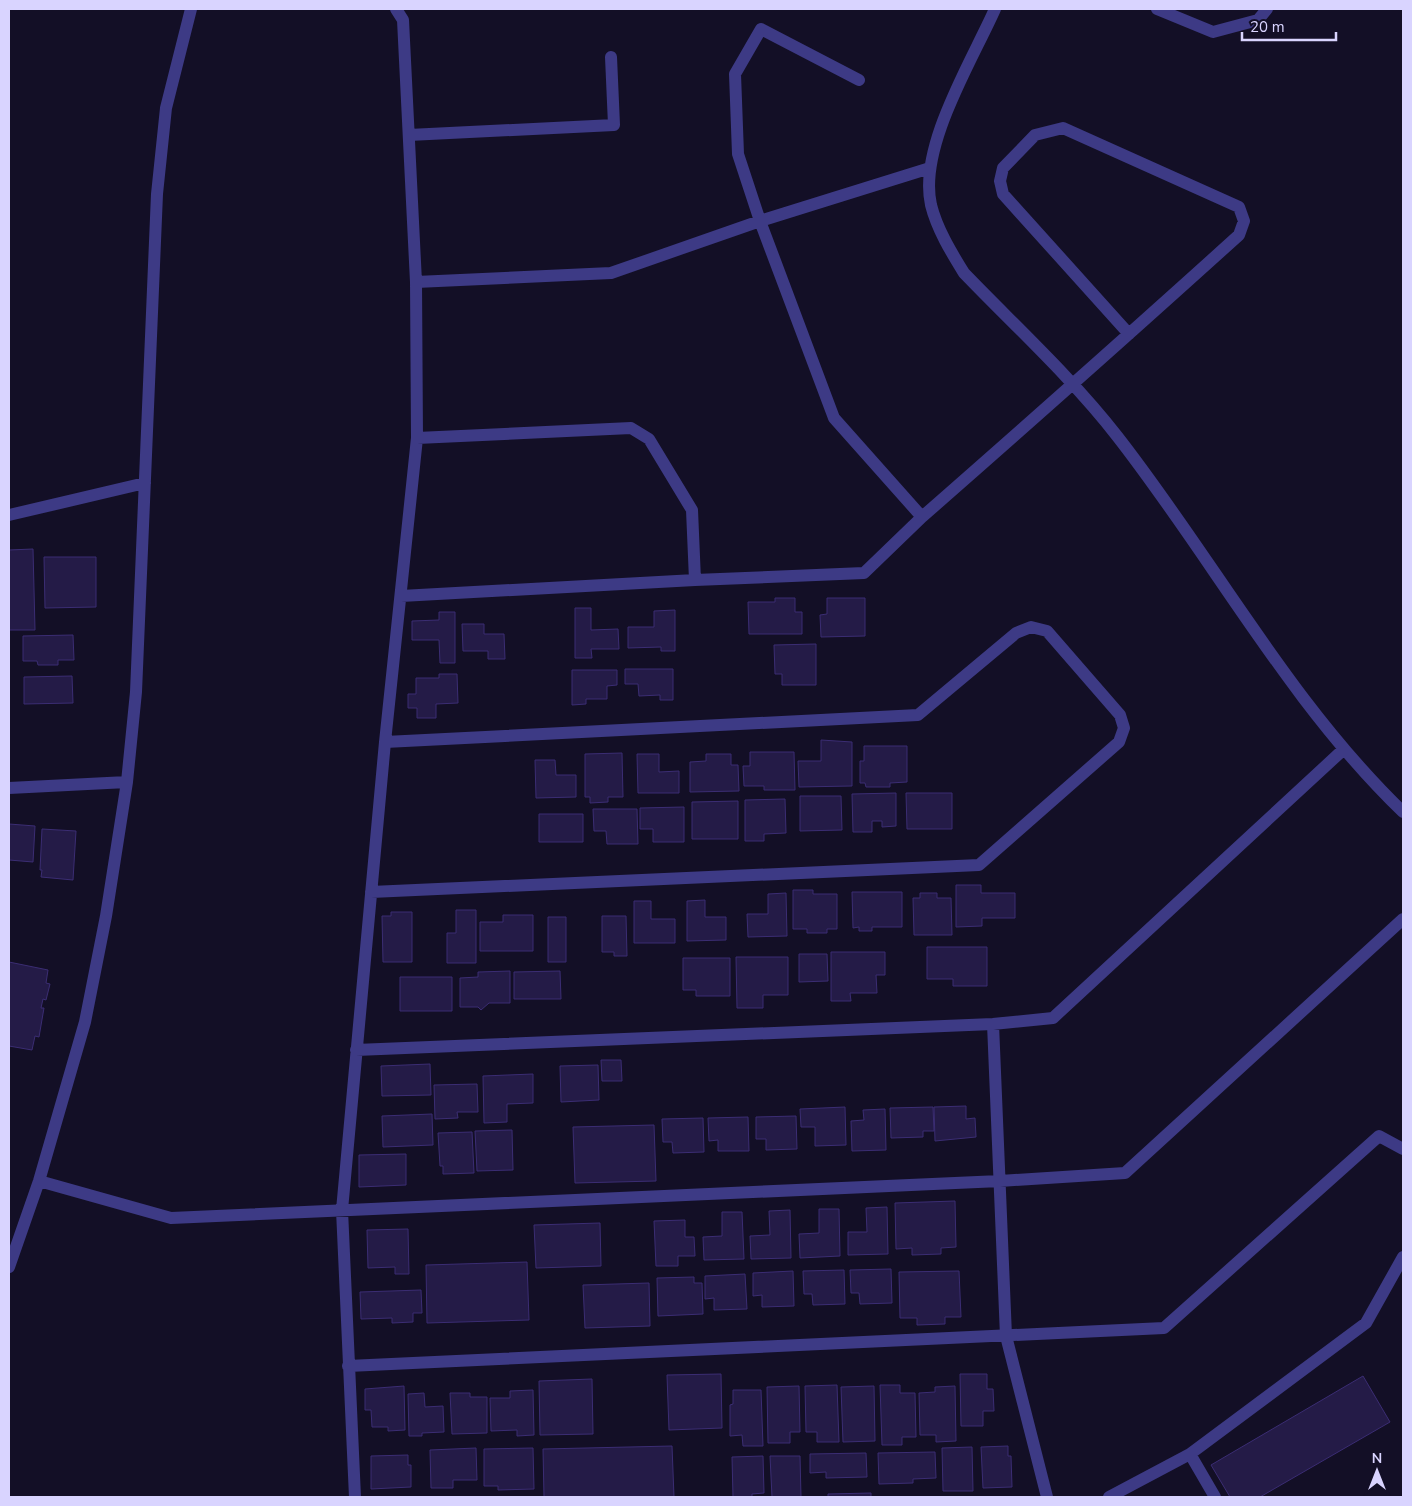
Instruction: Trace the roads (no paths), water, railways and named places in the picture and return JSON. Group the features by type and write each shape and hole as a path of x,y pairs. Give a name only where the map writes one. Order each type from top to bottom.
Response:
{"street":[{"path":"9,1267 39,1181 85,1022 106,916 127,782 136,692 157,194 166,108 191,9"},
{"path":"355,1497 342,1210 370,892 417,438 416,282 409,135 403,20 396,9"},
{"path":"995,9 944,119 930,168 931,204 945,242 964,273 1072,385 1117,435 1294,686 1344,749 1403,812"},
{"path":"1157,9 1212,32 1258,20 1267,9"},
{"path":"859,80 761,29 735,74 738,154 760,221 834,418 922,517"},
{"path":"409,135 614,125 611,58"},
{"path":"401,596 864,573 922,517 1072,385 1129,334 1239,235 1244,221 1239,207 1063,128 1035,135 1003,168 1000,181 1003,194 1129,334"},
{"path":"416,282 611,273 760,221 930,168"},
{"path":"417,438 631,428 649,439 692,510 694,580"},
{"path":"9,515 146,483"},
{"path":"370,892 979,865 1119,742 1124,728 1120,715 1047,631 1031,627 1016,633 918,715 385,742"},
{"path":"356,1050 993,1024 1053,1018 1344,749"},
{"path":"9,788 127,782"},
{"path":"39,1181 172,1218 1000,1181 1125,1173 1403,919"},
{"path":"993,1024 1006,1336 1047,1497"},
{"path":"348,1366 1164,1328 1379,1136 1403,1149"},
{"path":"1109,1497 1190,1454 1366,1323 1403,1257"},
{"path":"1190,1454 1215,1497"}]}
